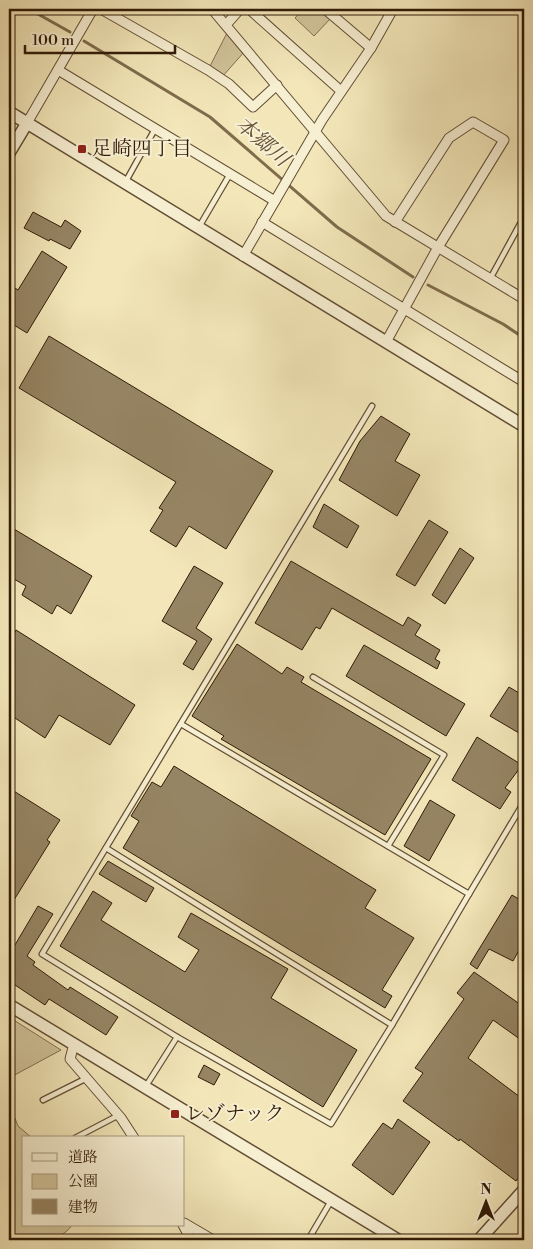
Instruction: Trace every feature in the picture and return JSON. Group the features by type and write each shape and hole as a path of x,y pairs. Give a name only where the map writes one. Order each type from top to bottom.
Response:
{"street":[{"path":"9,153 93,9"},
{"path":"101,9 208,70 229,84 253,107 277,85"},
{"path":"226,25 240,9"},
{"path":"249,9 342,91"},
{"path":"325,9 371,48"},
{"path":"243,256 315,132 371,48 393,9"},
{"path":"214,10 369,199 394,222 524,299"},
{"path":"58,70 275,201"},
{"path":"9,112 524,426"},
{"path":"386,342 438,249 504,140 472,122 449,138 394,222"},
{"path":"262,222 524,382"},
{"path":"9,1005 398,1240"},
{"path":"74,1044 70,1059 118,1115 133,1136"},
{"path":"479,1240 522,1196"},
{"path":"185,1225 213,1240"},
{"path":"185,1226 191,1240"}],"lane":[{"path":"125,183 156,128"},
{"path":"198,228 231,173"},
{"path":"490,279 520,224"},
{"path":"372,406 42,954 177,1037 331,1124 524,802"},
{"path":"313,677 444,755 388,846"},
{"path":"180,724 469,894"},
{"path":"106,848 392,1025"},
{"path":"146,1087 177,1037"},
{"path":"43,1100 87,1078"},
{"path":"79,1136 118,1115"},
{"path":"308,1240 332,1199"}],"green space":[{"path":"303,9 321,9 331,18 314,36 295,18"},
{"path":"228,31 245,51 222,77 208,70"},
{"path":"9,1017 61,1050 9,1078"},
{"path":"9,1103 18,1126 30,1136 22,1136 22,1226 71,1226 60,1236 52,1239 35,1241 9,1240"}],"building":[{"path":"33,212 61,227 65,220 81,231 70,249 24,228"},
{"path":"42,251 67,267 27,333 9,322 9,284 18,290"},
{"path":"49,336 273,471 226,549 189,526 176,547 150,531 163,510 159,508 176,482 19,388"},
{"path":"381,416 410,434 395,461 420,475 397,516 339,480 360,441"},
{"path":"324,504 359,526 347,548 313,527"},
{"path":"429,520 448,532 415,586 396,575"},
{"path":"9,526 92,576 71,614 57,605 52,614 22,595 26,586 9,576"},
{"path":"460,548 474,558 445,604 432,595"},
{"path":"291,561 403,626 408,617 421,625 415,635 440,650 435,659 440,662 437,669 332,608 320,629 316,627 302,650 255,623"},
{"path":"194,566 223,583 196,628 212,639 193,670 183,664 197,641 162,621"},
{"path":"16,630 135,705 110,745 59,715 45,738 9,714 9,644"},
{"path":"237,644 282,674 287,667 304,677 301,682 431,759 385,835 221,739 224,736 192,716"},
{"path":"364,645 465,704 446,736 346,676"},
{"path":"509,687 524,696 524,736 490,716"},
{"path":"477,737 522,765 505,788 511,792 500,809 452,780"},
{"path":"174,766 376,890 365,908 414,938 382,990 392,996 385,1008 123,848 139,821 131,816 152,782 161,787"},
{"path":"9,788 60,820 47,840 50,842 9,908"},
{"path":"430,800 455,815 429,861 404,846"},
{"path":"108,861 154,888 146,902 99,874"},
{"path":"93,891 112,903 101,920 185,972 199,950 178,937 191,913 288,969 271,998 357,1050 323,1107 60,946"},
{"path":"512,895 524,902 524,941 513,961 489,949 477,969 470,964"},
{"path":"38,906 53,914 27,956 35,962 33,965 68,990 70,987 118,1017 106,1035 49,999 45,1005 9,981 9,955"},
{"path":"474,972 524,1007 524,1042 493,1020 468,1058 524,1100 524,1142 518,1151 524,1155 524,1171 516,1181 460,1139 459,1141 403,1101 423,1073 415,1068 464,999 457,993"},
{"path":"204,1065 220,1074 214,1085 198,1077"},
{"path":"398,1119 430,1142 393,1195 352,1165 383,1123 392,1129"}],"waterway":[{"name":"本郷川","path":"29,9 70,32"},
{"name":"本郷川","path":"84,41 210,117 337,227 413,277"},
{"name":"本郷川","path":"428,285 503,324 524,338"}],"place":[{"name":"足崎四丁目","path":"82,149"},
{"name":"レゾナック","path":"175,1114"}]}
